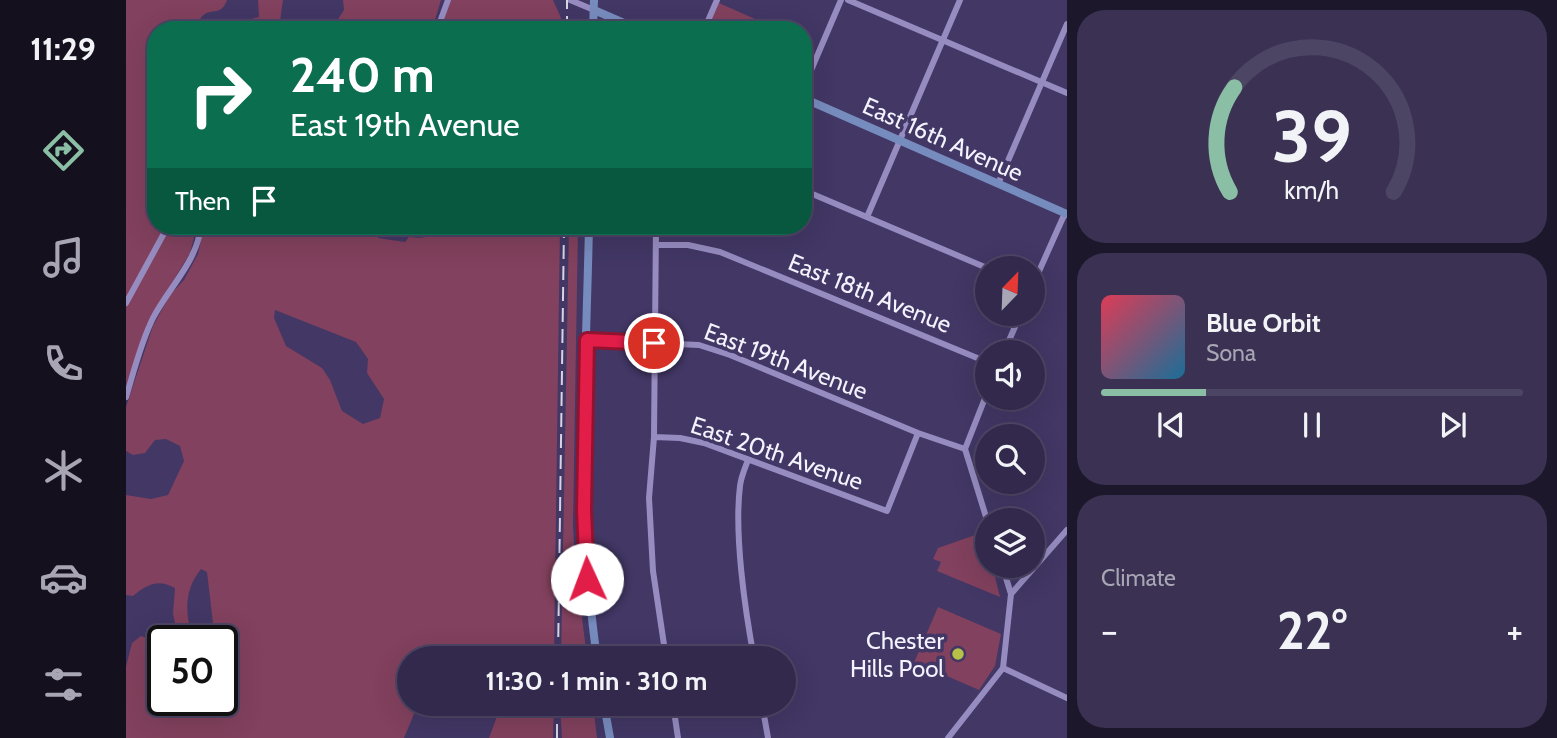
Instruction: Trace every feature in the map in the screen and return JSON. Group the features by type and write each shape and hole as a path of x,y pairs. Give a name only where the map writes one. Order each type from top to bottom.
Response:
{"main road":[{"path":"593,21 594,0"},
{"path":"594,10 619,21"},
{"name":"East 16th Avenue","path":"812,103 1066,214"},
{"path":"589,235 584,510 587,579 595,646"},
{"path":"606,716 610,738"}],"street":[{"path":"440,21 448,0"},
{"path":"570,0 594,10"},
{"path":"708,21 717,0"},
{"path":"812,68 842,0"},
{"path":"848,0 1067,93"},
{"path":"867,217 960,0"},
{"path":"998,184 1067,24"},
{"path":"812,194 975,263"},
{"path":"1045,259 1066,214"},
{"path":"126,303 163,235"},
{"path":"126,397 153,319 192,256 200,235"},
{"path":"656,235 654,437 649,498 653,571 664,646"},
{"name":"East 18th Avenue","path":"656,245 688,245 720,252 975,357"},
{"name":"East 19th Avenue","path":"587,340 699,345 720,351 918,433 965,449"},
{"path":"980,410 965,449 984,508"},
{"name":"East 20th Avenue","path":"654,437 680,438 704,443 887,511 918,433"},
{"path":"748,460 740,485 740,532 752,646"},
{"path":"1011,594 1067,530"},
{"path":"948,738 1003,668 1011,594 1006,578"},
{"path":"1003,668 1067,698"},
{"path":"675,716 678,738"},
{"path":"764,716 768,738"}],"shaded area":[{"path":"126,0 227,0 221,9 205,14 199,21 147,21 147,235 195,235 190,253 147,324 126,386"},
{"path":"258,0 283,0 280,21 243,21 259,17"},
{"path":"343,0 441,0 435,21 337,21 344,10"},
{"path":"451,0 553,0 561,18 561,21 443,21"},
{"path":"719,3 760,21 711,21"},
{"path":"202,235 378,235 378,238 405,242 409,237 422,238 430,235 560,235 554,646 397,646 397,716 413,716 404,738 126,738 126,667 132,643 141,636 147,638 147,716 238,716 238,625 213,625 207,572 201,569 190,590 187,605 189,625 176,625 173,614 175,588 169,585 158,583 133,596 126,595 126,495 151,499 168,495 184,461 180,446 166,439 155,440 145,453 133,455 126,451 126,407 153,326 170,295 184,280 198,254","holes":["275,310 356,342 368,359 367,373 384,399 380,418 363,424 342,411 330,380 322,368 286,346 274,318"]},
{"path":"569,235 578,235 573,525 586,646 561,646"},
{"path":"975,535 975,578 995,578 1000,597 937,571 941,562 933,559 938,548"},
{"name":"Chester Hills Pool","path":"938,607 1001,634 995,666 979,690 926,667 922,669 913,665"},
{"path":"497,716 554,716 553,738 489,738"},
{"path":"561,716 594,716 597,738 562,738"}],"railway":[{"path":"567,0 567,21"},
{"path":"558,646 564,235"},
{"path":"557,716 557,738"}],"place":[{"name":"Chester Hills Pool","path":"958,654"}],"route":[{"path":"587,579 584,510 587,340 654,343"}]}
